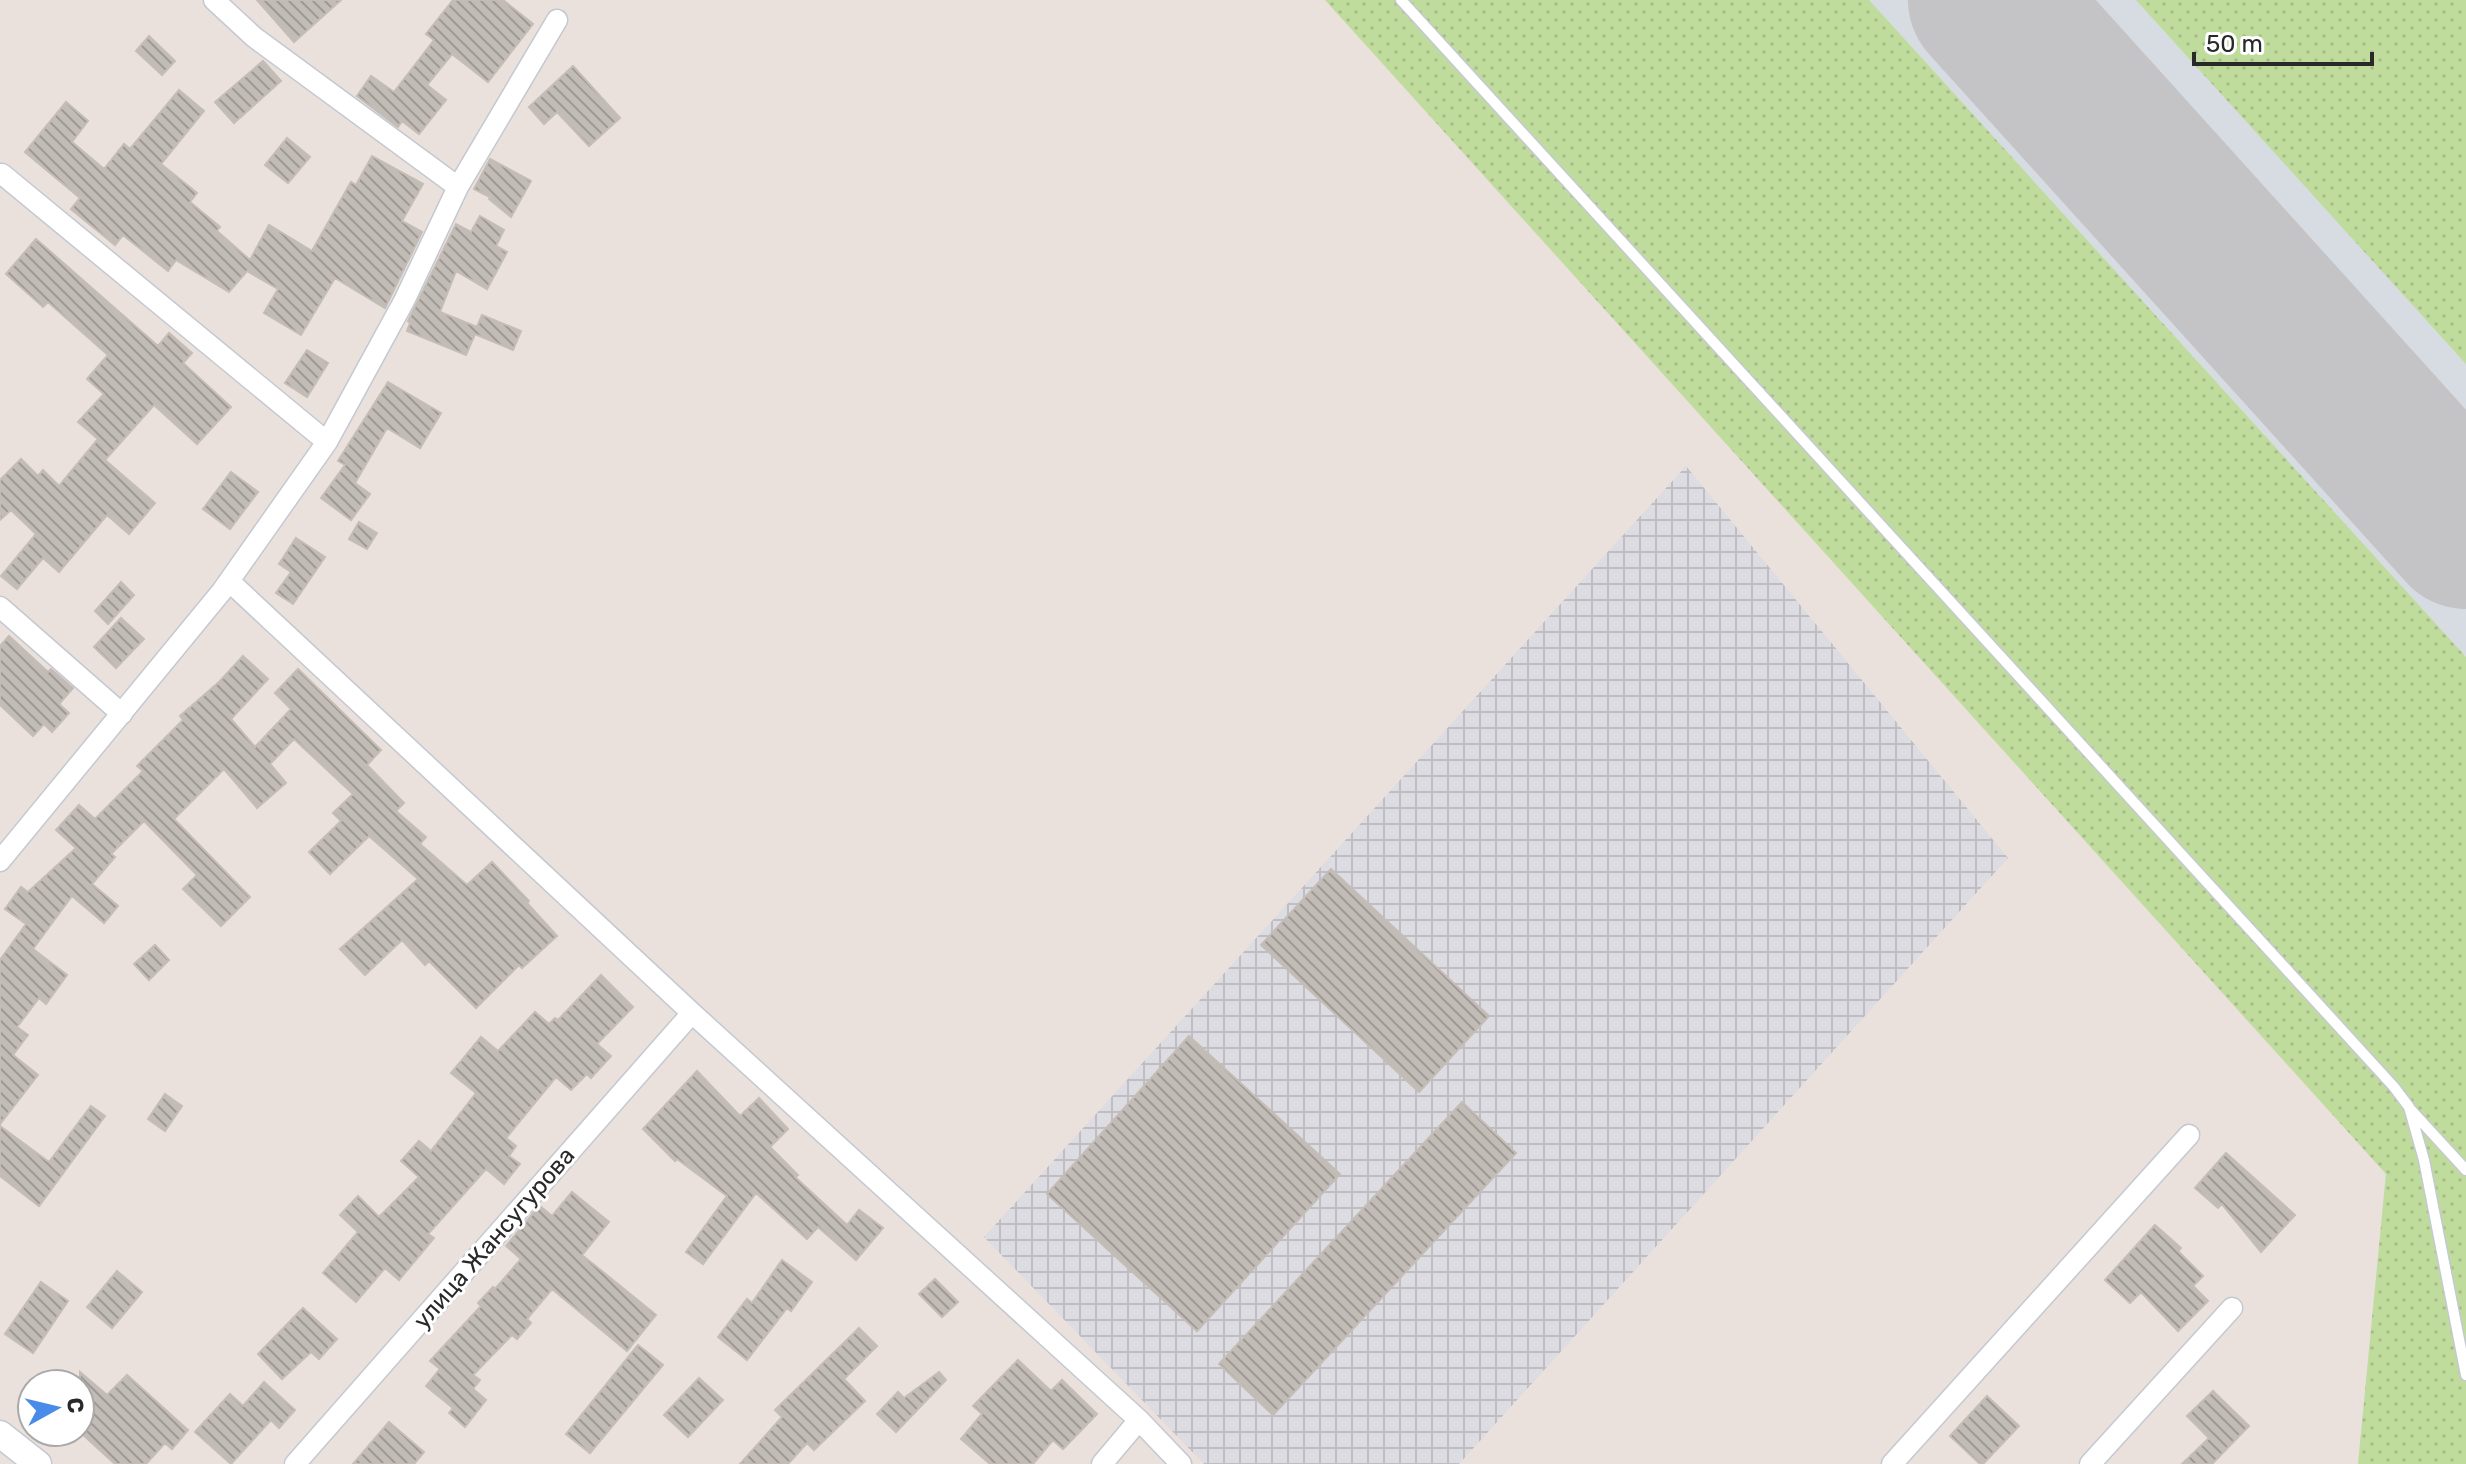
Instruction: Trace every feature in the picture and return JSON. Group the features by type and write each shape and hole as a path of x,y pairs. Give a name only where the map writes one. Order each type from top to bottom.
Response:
{"street":[{"path":"214,0 254,37 458,187"},
{"path":"0,861 229,581 327,442 404,301 458,187 557,20"},
{"path":"2,174 327,442"},
{"path":"229,581 692,1013 1139,1420 1181,1464"},
{"path":"0,607 122,714"},
{"name":"улица Жансугурова","path":"295,1464 692,1013"},
{"path":"1892,1464 2189,1135"},
{"path":"2090,1464 2232,1308"},
{"path":"1102,1464 1139,1420"},
{"path":"0,1434 38,1464"}],"lane":[{"path":"1401,0 2362,1052 2466,1170"},
{"path":"2409,1107 2424,1160 2466,1375"}],"shaded area":[{"path":"1329,0 2466,0 2466,1464 2358,1464 2386,1174 1812,521"},
{"path":"1686,466 2008,858 1459,1464 1204,1464 984,1237"}],"green space":[{"path":"1325,0 1869,0 2466,657 2466,1464 2358,1464 2386,1174"},
{"path":"2136,0 2466,0 2466,364"}],"building":[{"path":"257,0 341,0 294,42"},
{"path":"453,0 503,0 533,24 488,82 452,54 427,85 446,100 419,134 402,121 398,127 357,96 371,76 394,92 434,40 426,34"},
{"path":"149,36 175,61 162,75 136,51"},
{"path":"263,61 281,81 234,123 215,102"},
{"path":"573,66 620,118 589,146 557,112 544,124 529,107"},
{"path":"179,90 204,111 161,164 197,193 190,202 220,227 217,231 250,260 269,225 312,251 351,182 356,185 372,156 423,184 402,221 422,232 385,308 335,278 301,335 264,313 278,289 247,271 229,292 176,260 168,271 123,235 115,245 71,209 80,198 25,152 66,102 88,121 72,142 104,169 124,144 130,149"},
{"path":"287,138 310,157 288,183 265,165"},
{"path":"490,159 531,181 511,217 490,197 474,189"},
{"path":"480,216 504,230 496,246 507,252 487,289 456,271 440,312 477,327 482,315 521,331 513,350 475,334 466,355 407,331 408,321 456,224 471,232"},
{"path":"36,239 158,346 169,333 192,353 183,363 231,407 197,444 154,405 105,460 155,503 129,534 107,515 59,572 43,558 17,589 1,576 36,534 11,510 0,520 0,480 21,459 38,476 43,470 59,486 98,439 78,422 104,394 87,379 108,355 48,302 43,307 6,274"},
{"path":"307,350 328,363 307,397 285,383"},
{"path":"388,382 441,413 420,448 387,428 355,483 370,494 351,520 321,498 345,465 338,461"},
{"path":"231,472 258,492 230,529 203,509"},
{"path":"359,522 377,533 367,549 349,539"},
{"path":"296,538 325,557 293,604 276,593 291,572 279,564"},
{"path":"121,582 134,595 108,624 95,611"},
{"path":"121,618 144,639 116,668 94,647"},
{"path":"9,636 48,672 51,669 73,688 59,704 69,713 52,732 44,724 33,736 0,705 0,646"},
{"path":"243,656 268,679 231,719 255,747 291,709 275,693 298,669 381,750 367,765 404,803 396,811 426,837 420,844 467,885 492,862 557,936 522,968 519,965 476,1008 429,961 425,965 402,940 365,975 340,949 418,879 369,836 330,874 309,852 341,821 333,813 353,794 294,739 270,764 286,783 257,808 224,769 174,819 250,897 221,926 183,889 197,875 144,821 111,854 115,857 92,884 118,906 104,923 72,896 33,949 67,975 46,1004 39,998 17,1027 28,1035 13,1055 38,1075 0,1124 0,960 26,924 5,909 21,887 28,892 76,848 56,830 79,805 95,819 143,771 137,766 183,720 180,716"},
{"path":"1331,869 1489,1016 1419,1092 1261,945"},
{"path":"155,945 169,960 149,980 134,964"},
{"path":"601,975 633,1007 597,1044 611,1056 591,1078 587,1074 571,1090 556,1077 506,1138 516,1146 509,1156 520,1164 504,1184 486,1169 428,1234 434,1238 399,1280 385,1268 356,1302 323,1273 358,1232 340,1215 358,1196 379,1217 419,1177 401,1161 419,1141 431,1151 476,1093 451,1073 481,1037 498,1051 535,1012 549,1024 555,1018 558,1020"},
{"path":"1189,1036 1340,1174 1197,1331 1047,1194"},
{"path":"697,1071 740,1116 759,1098 788,1129 770,1147 798,1175 795,1177 847,1225 859,1210 883,1228 856,1260 818,1227 807,1239 756,1193 703,1264 686,1252 727,1196 677,1159 675,1161 643,1129"},
{"path":"165,1094 182,1106 165,1131 148,1119"},
{"path":"1462,1102 1516,1153 1273,1415 1219,1364"},
{"path":"91,1106 105,1116 39,1206 0,1176 0,1126 49,1162"},
{"path":"2226,1153 2295,1215 2261,1252 2222,1204 2218,1208 2195,1188"},
{"path":"572,1192 609,1222 582,1255 656,1315 627,1351 552,1289 527,1319 531,1323 517,1339 512,1335 473,1375 480,1380 473,1389 486,1400 465,1427 449,1413 453,1408 426,1386 440,1369 430,1361 481,1306 478,1303 521,1259 506,1246 535,1211 540,1206 552,1216"},
{"path":"2155,1225 2181,1248 2178,1251 2203,1276 2193,1286 2208,1301 2178,1331 2141,1292 2130,1303 2105,1280"},
{"path":"782,1260 812,1282 791,1311 787,1308 747,1360 718,1337 747,1299 752,1303"},
{"path":"117,1271 142,1292 112,1328 87,1307"},
{"path":"935,1279 958,1302 942,1317 919,1294"},
{"path":"41,1282 68,1301 33,1353 5,1334"},
{"path":"303,1308 337,1339 319,1359 311,1352 282,1379 258,1354"},
{"path":"859,1328 877,1346 844,1379 865,1401 814,1450 807,1443 788,1464 740,1464 782,1417 775,1410"},
{"path":"638,1345 663,1365 590,1453 566,1434"},
{"path":"1018,1360 1051,1391 1062,1380 1097,1414 1063,1449 1053,1440 1033,1464 990,1464 961,1439 982,1414 973,1406"},
{"path":"939,1372 946,1380 896,1432 877,1414 898,1392 904,1398"},
{"path":"127,1375 188,1430 172,1449 165,1443 146,1464 115,1464 96,1447 96,1386 107,1395"},
{"path":"699,1378 723,1400 688,1437 664,1415"},
{"path":"264,1382 295,1410 279,1428 271,1420 231,1464 195,1432 230,1394 243,1406"},
{"path":"2213,1391 2249,1426 2212,1464 2182,1464 2209,1438 2187,1416"},
{"path":"1987,1396 2019,1426 1980,1464 1950,1436"},
{"path":"389,1422 424,1452 414,1464 353,1464"}],"runway":[{"path":"1988,0 2466,529"}]}
